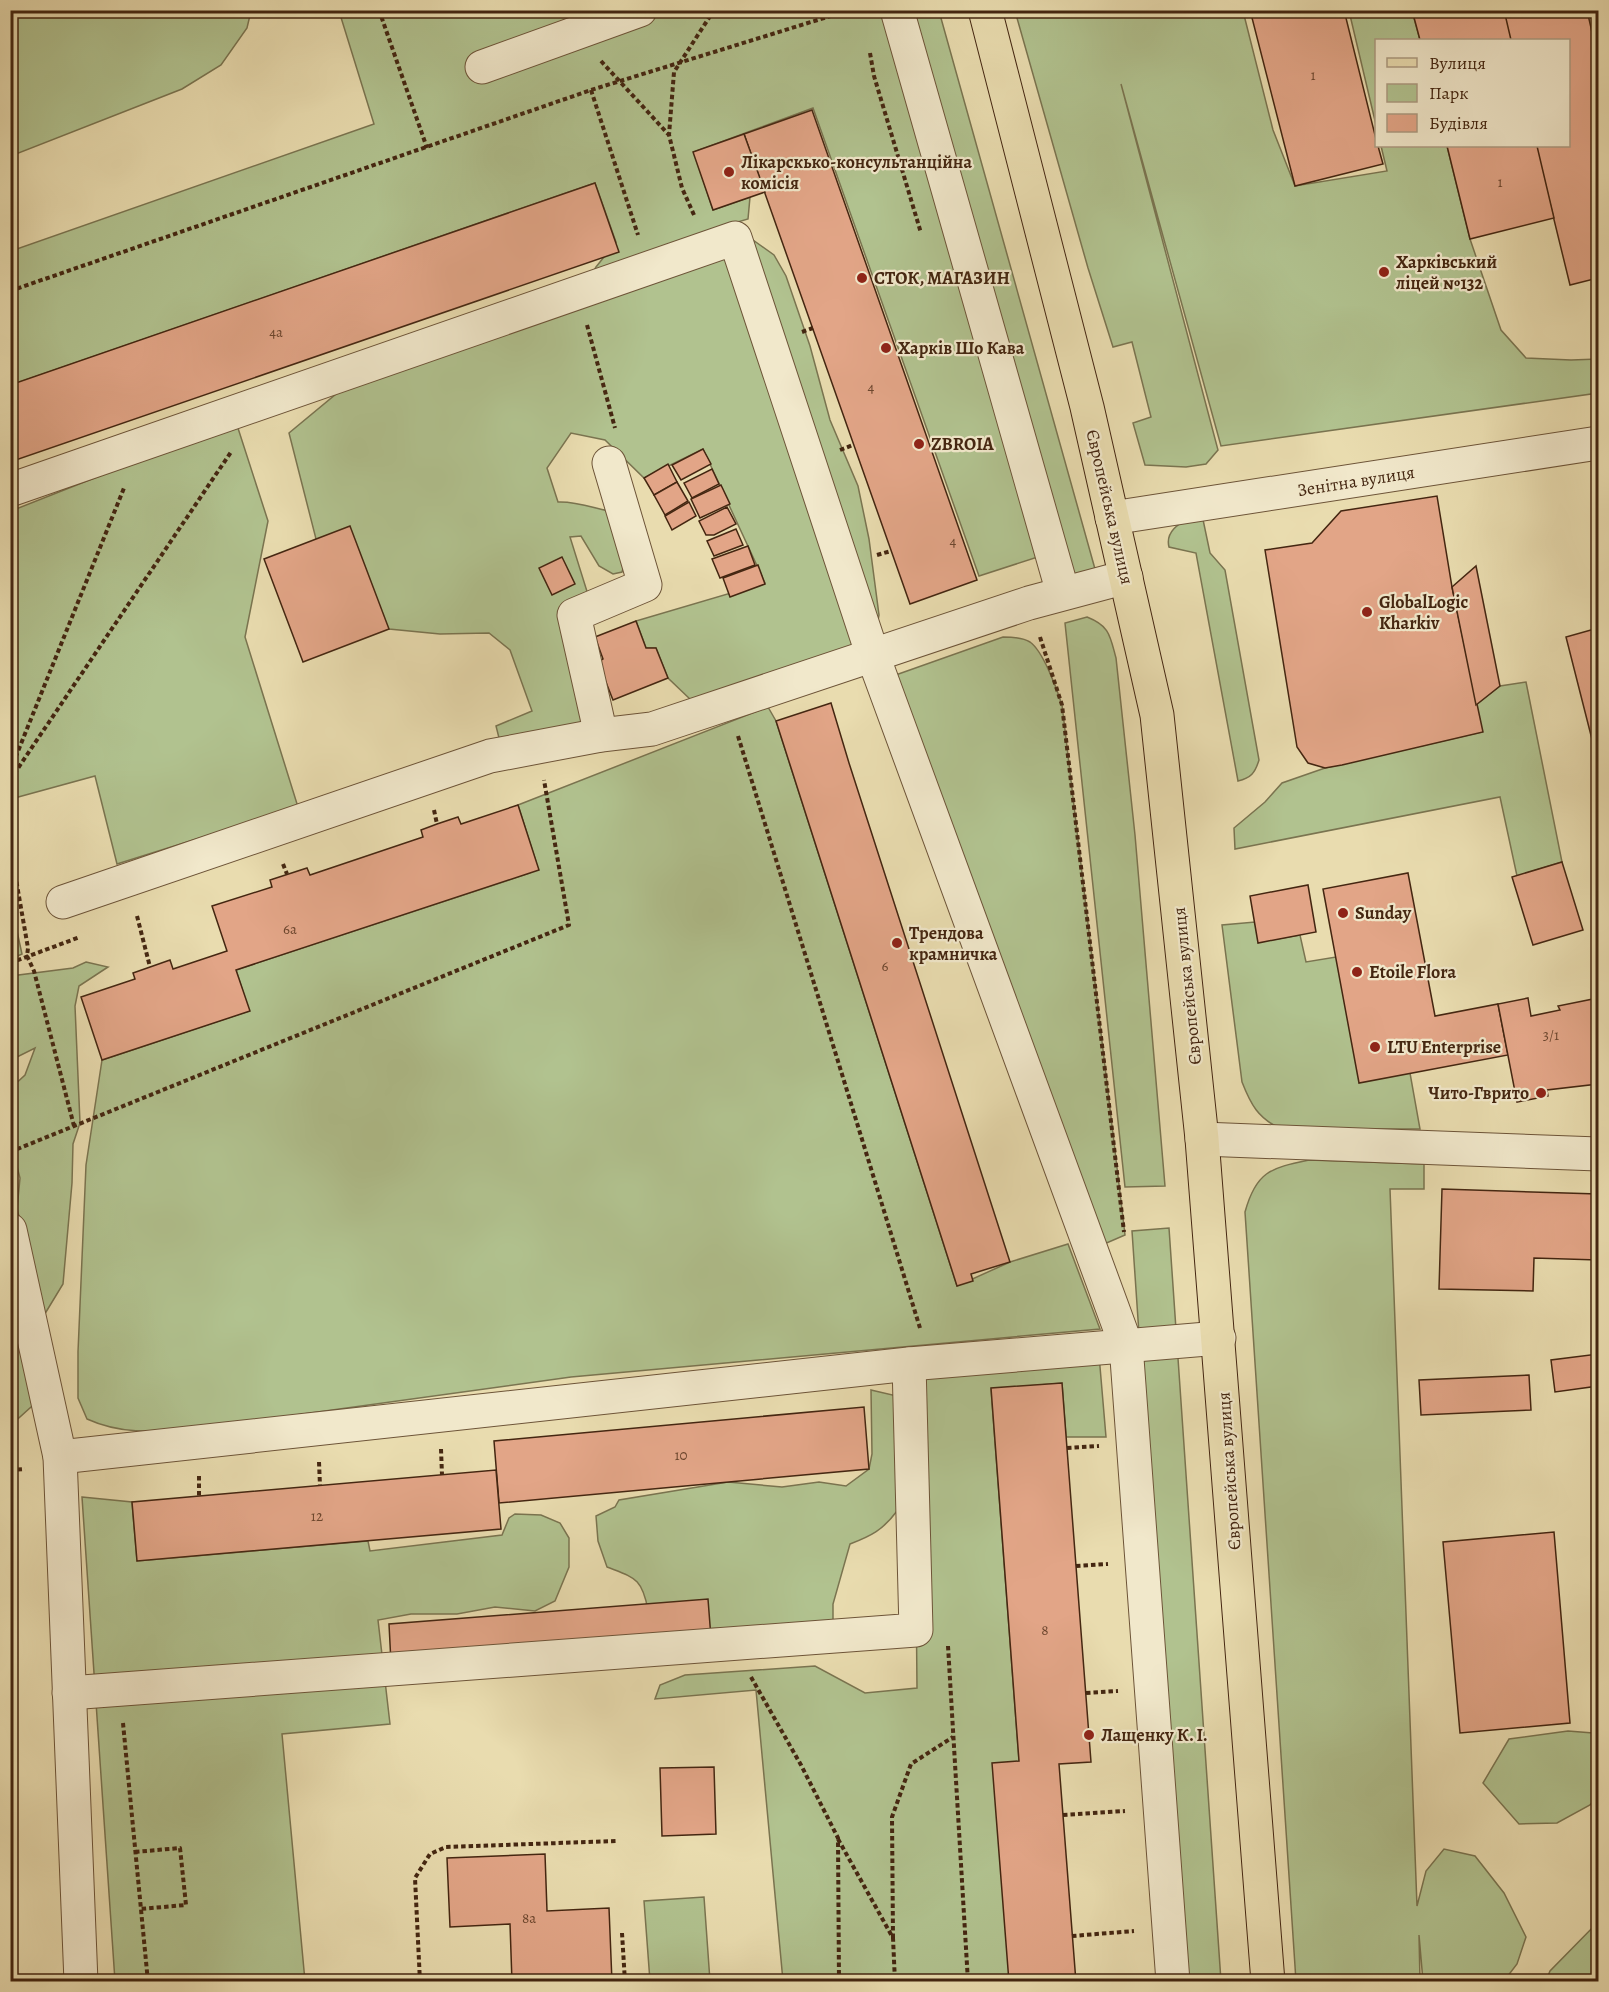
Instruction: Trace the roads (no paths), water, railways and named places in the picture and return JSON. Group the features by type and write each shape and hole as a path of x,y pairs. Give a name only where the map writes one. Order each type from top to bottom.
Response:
{"main road":[{"name":"Європейська вулиця","path":"985,10 1087,407 1158,715 1202,1139 1268,1982"}],"street":[{"path":"482,67 640,10"},
{"path":"897,10 1063,593"},
{"path":"10,490 735,238 873,656 1126,1345 1173,1982"},
{"name":"Зенітна вулиця","path":"1112,518 1599,443"},
{"path":"601,735 574,615 645,585 609,463"},
{"path":"63,902 490,756 601,735 652,729 1029,603 1126,577"},
{"path":"1202,1139 1599,1154"},
{"path":"10,1230 60,1457 81,1982"},
{"path":"60,1457 909,1364 1219,1338"},
{"path":"69,1693 916,1630 909,1364"}],"place":[{"name":"Лікарскько-консультанційна комісія","path":"729,172"},
{"name":"Харківський ліцей №132","path":"1384,272"},
{"name":"СТОК, МАГАЗИН","path":"862,278"},
{"name":"Харків Шо Кава","path":"886,348"},
{"name":"ZBROIA","path":"919,444"},
{"name":"GlobalLogic Kharkiv","path":"1367,612"},
{"name":"Sunday","path":"1343,913"},
{"name":"Трендова крамничка","path":"897,943"},
{"name":"Etoile Flora","path":"1357,972"},
{"name":"LTU Enterprise","path":"1375,1047"},
{"name":"Чито-Гврито","path":"1541,1093"},
{"name":"Лащенку К. І.","path":"1089,1735"}]}
